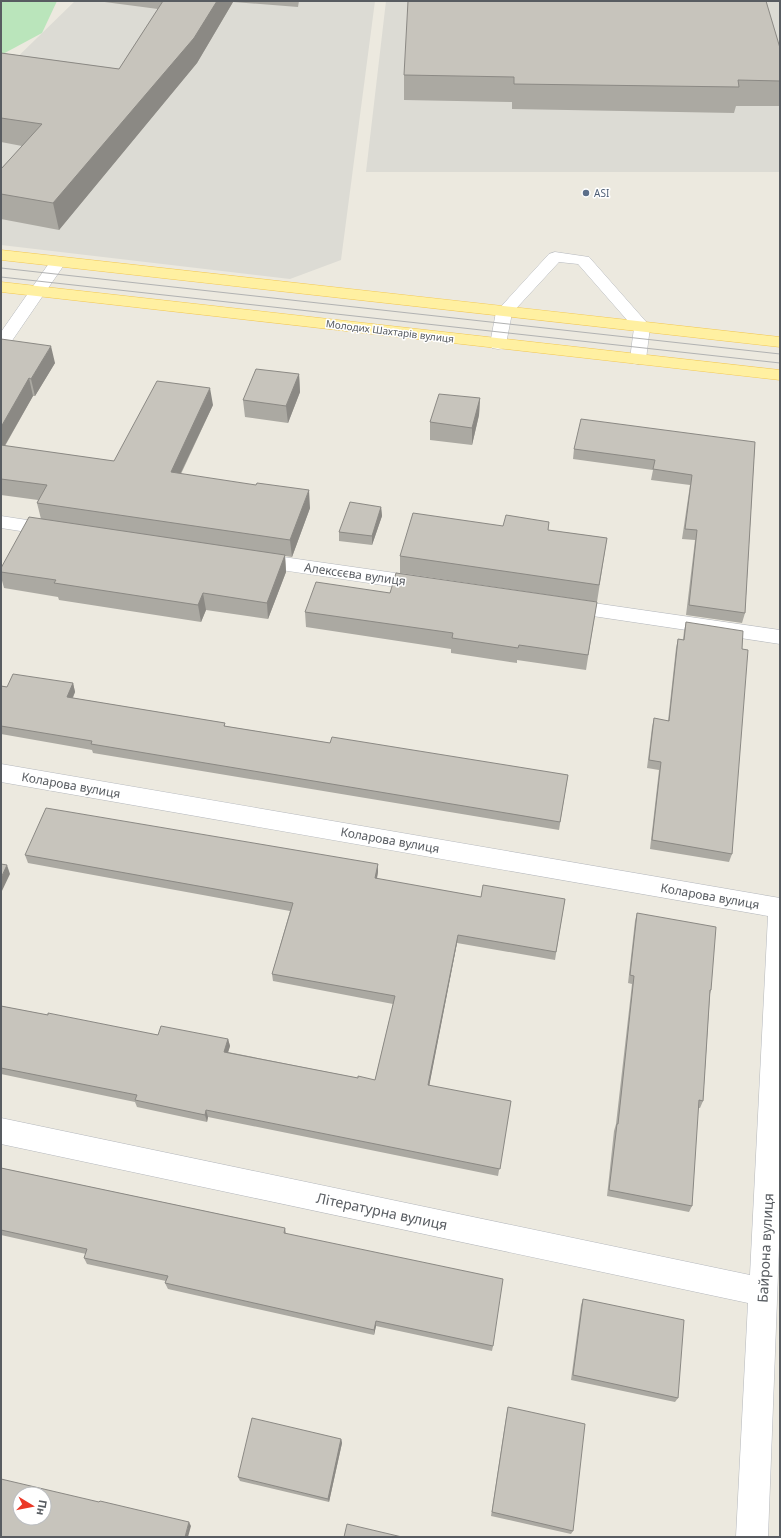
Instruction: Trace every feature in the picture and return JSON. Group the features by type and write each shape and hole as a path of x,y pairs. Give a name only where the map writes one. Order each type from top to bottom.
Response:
{"main road":[{"path":"1,254 58,262 780,342"},
{"name":"Молодих Шахтарів вулиця","path":"1,287 780,375"}],"street":[{"path":"498,344 504,312 555,257 583,260 642,327 638,360"},
{"path":"1,344 58,262"},
{"path":"1,522 72,533"},
{"name":"Алексєєва вулиця","path":"237,557 442,587"},
{"path":"552,604 780,637"},
{"name":"Коларова вулиця","path":"1,773 780,908"},
{"name":"Байрона вулиця","path":"752,1537 780,912"},
{"name":"Літературна вулиця","path":"1,1131 763,1292"}],"shaded area":[{"path":"75,1 375,1 341,260 290,279 1,245 1,73"},
{"path":"386,1 780,1 780,172 366,172"}],"green space":[{"path":"1,1 57,1 42,33 1,55"}],"building":[{"path":"163,1 217,1 194,38 53,203 1,194 1,169 42,124 1,118 1,53 119,69"},
{"path":"408,1 766,1 780,48 780,81 738,80 739,87 514,84 514,77 404,75"},
{"path":"1,339 51,346 31,379 29,378 1,427"},
{"path":"256,369 299,374 286,406 243,400"},
{"path":"157,381 210,388 171,472 256,485 257,483 309,490 290,540 37,503 47,485 1,479 1,445 114,461"},
{"path":"439,394 480,398 472,428 430,422"},
{"path":"581,419 755,442 745,613 689,605 697,530 685,529 692,475 653,469 655,460 574,449"},
{"path":"350,502 381,507 372,536 339,532"},
{"path":"413,513 503,526 506,515 549,522 548,530 607,538 599,585 400,556"},
{"path":"29,517 285,555 267,603 203,593 198,605 54,583 56,580 1,572 1,568"},
{"path":"396,573 597,602 588,655 519,645 518,648 452,638 453,633 305,612 316,582 390,593"},
{"path":"686,622 743,631 742,649 748,650 732,854 652,840 661,762 649,760 654,718 669,721 678,639 684,640"},
{"path":"13,674 73,683 67,697 225,723 224,726 330,743 332,737 568,775 560,822 91,744 92,741 1,726 1,686 7,687"},
{"path":"46,808 378,864 375,878 481,897 483,885 565,899 556,952 458,935 428,1085 511,1101 500,1169 206,1110 205,1115 135,1100 137,1095 1,1068 1,1006 48,1015 48,1013 158,1035 161,1026 228,1039 224,1052 375,1080 395,996 272,974 293,903 25,855"},
{"path":"1,864 7,865 1,878"},
{"path":"637,913 716,927 710,990 703,1101 699,1100 692,1206 609,1190 618,1124 634,976 630,975"},
{"path":"1,1168 285,1228 284,1233 503,1279 493,1346 376,1321 374,1330 165,1283 168,1276 84,1258 87,1249 1,1230"},
{"path":"583,1299 684,1320 678,1398 573,1375"},
{"path":"508,1407 585,1424 573,1531 492,1512"},
{"path":"252,1418 341,1439 328,1499 238,1477"},
{"path":"1,1479 31,1486 12,1486 12,1526 52,1526 52,1491 189,1522 185,1537 1,1537"},
{"path":"347,1524 402,1537 344,1537"}],"tram line":[{"path":"1,268 780,354"},
{"path":"1,277 780,363"}],"place":[{"name":"ASI","path":"586,193"}]}
